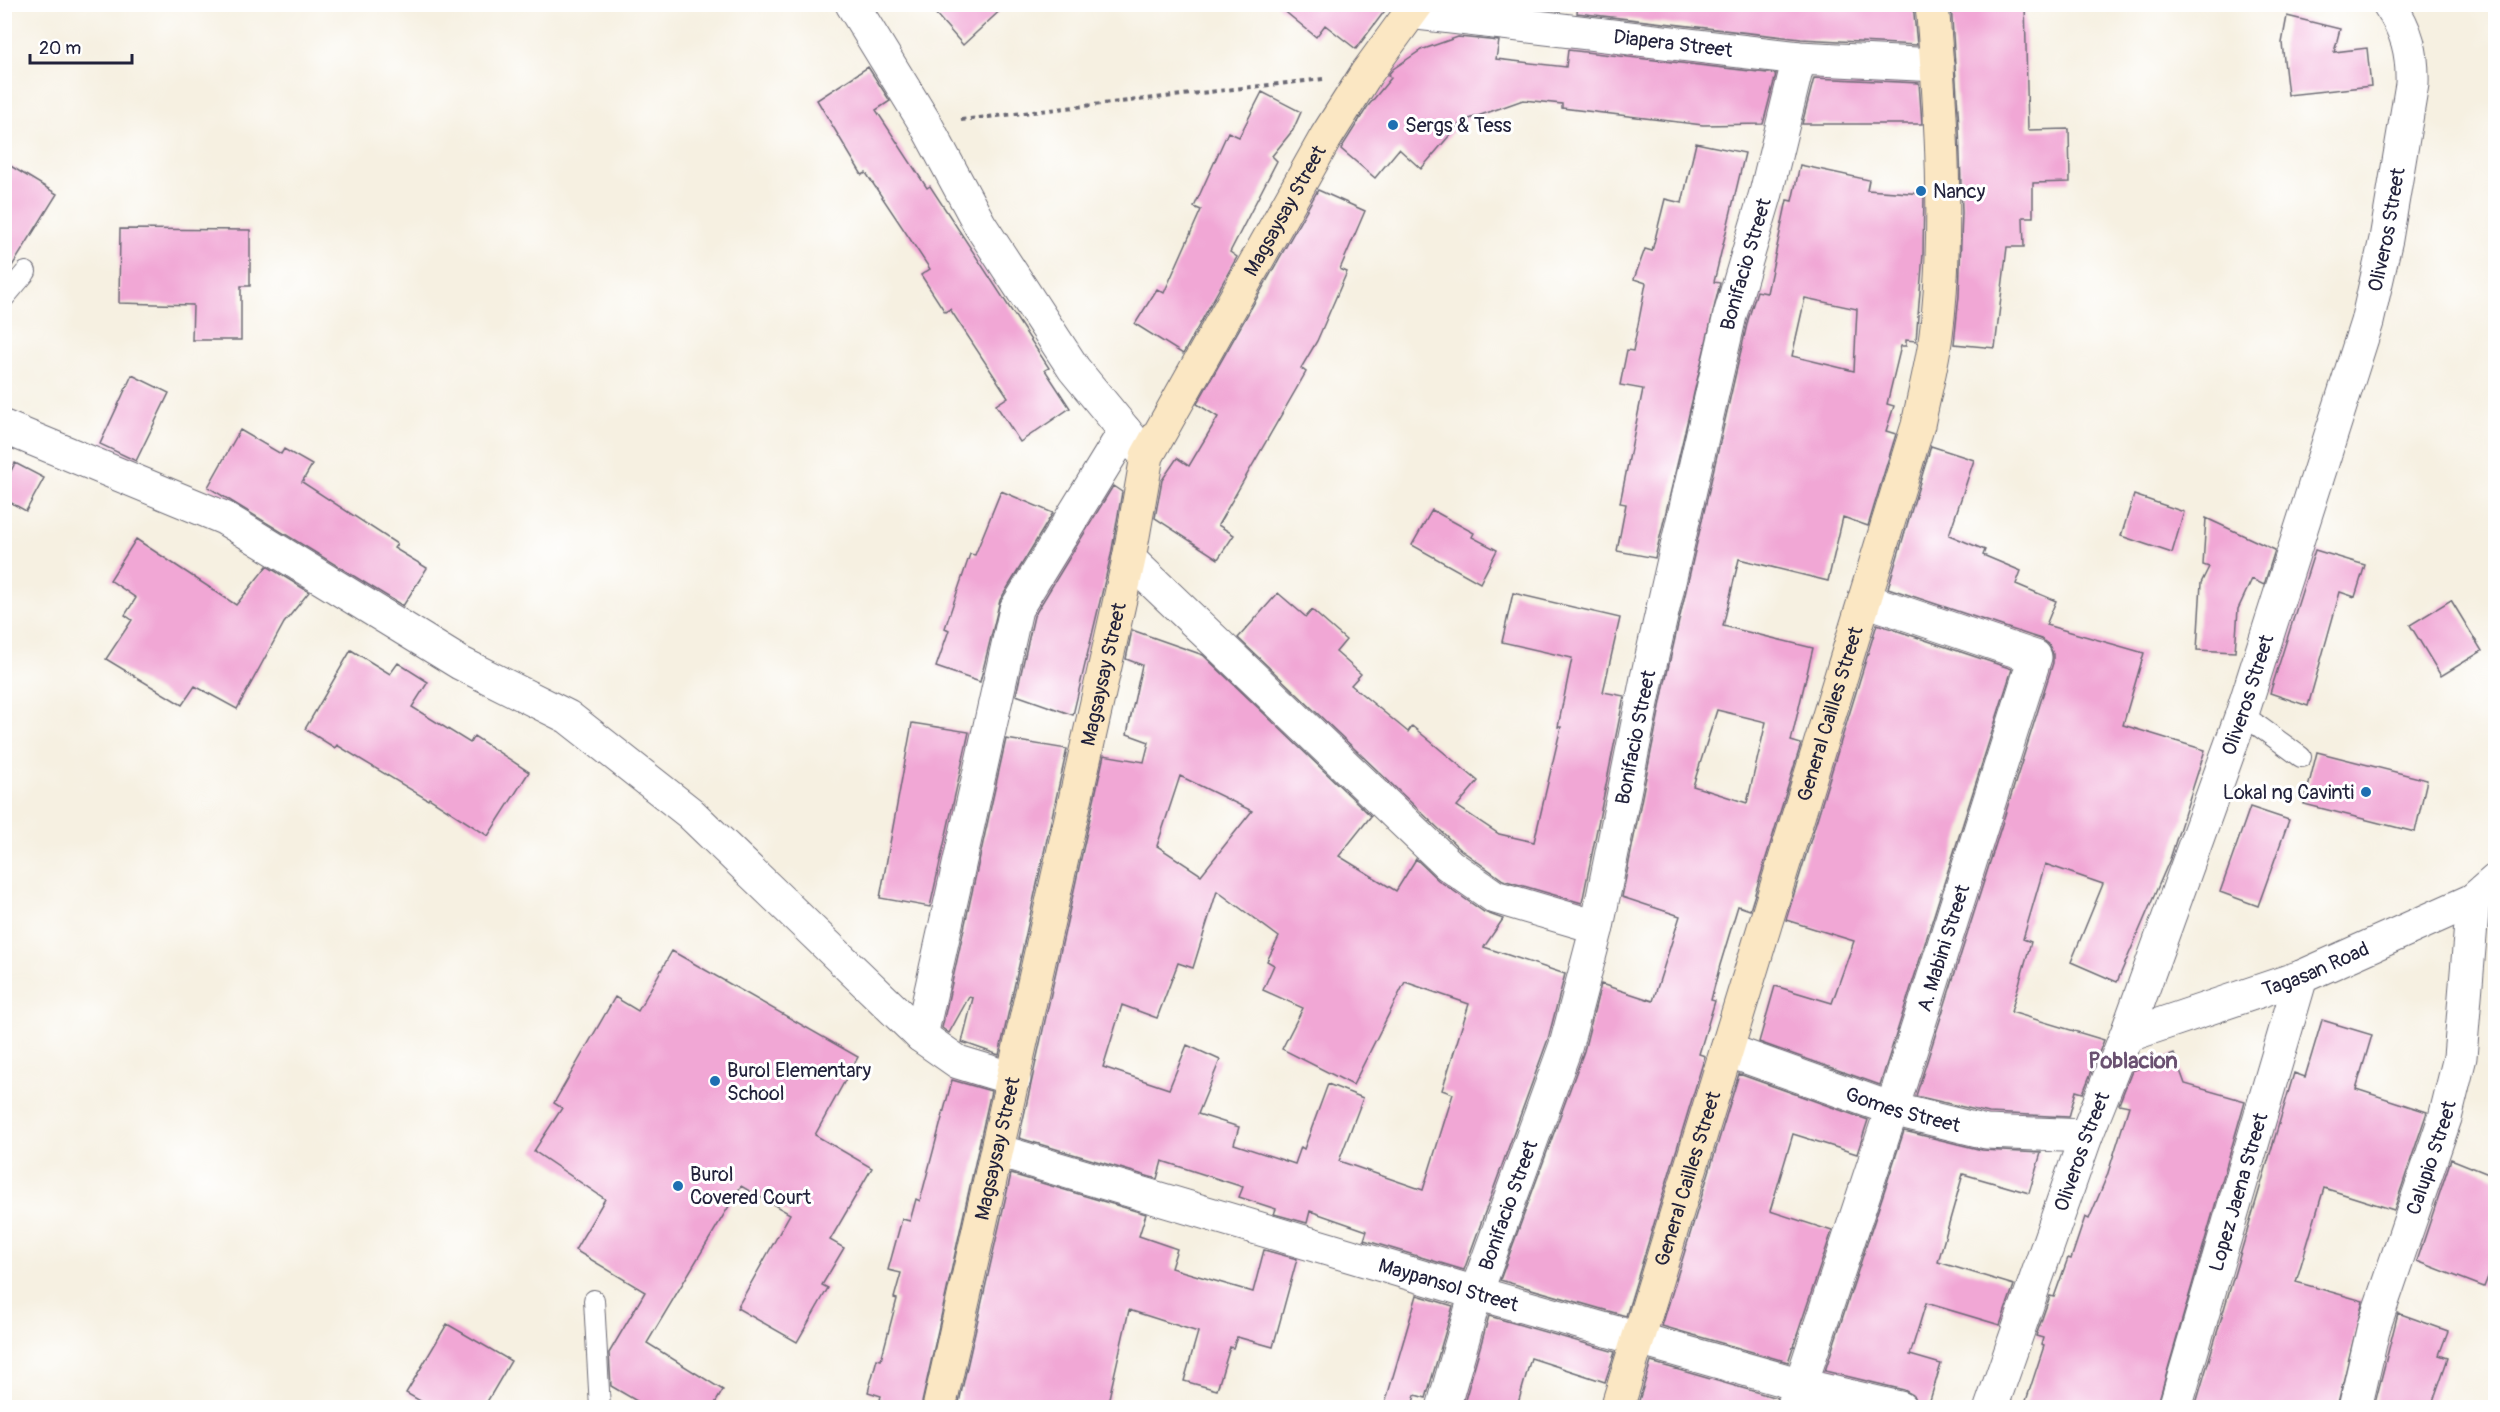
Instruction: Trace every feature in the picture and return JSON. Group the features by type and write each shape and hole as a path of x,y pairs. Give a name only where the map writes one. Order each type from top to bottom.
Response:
{"street":[{"path":"852,4 925,123 980,225 1074,369 1147,456"},
{"name":"General Cailles Street","path":"1617,1407 1918,425 1936,336 1942,245 1937,65 1932,4"},
{"name":"Oliveros Street","path":"1991,1407 2086,1136 2126,1036 2242,714 2367,322 2386,239 2412,84 2413,59 2401,22 2388,4"},
{"name":"Diapera Street","path":"1413,8 1799,58 1937,65"},
{"name":"Magsaysay Street","path":"939,1407 1130,559 1147,456 1320,147 1366,74 1413,8"},
{"name":"Bonifacio Street","path":"1443,1407 1476,1293 1566,1045 1597,927 1647,678 1730,315 1766,193 1799,58"},
{"path":"4,427 224,518 460,663 568,717 690,813 921,1036 958,1062 1014,1079"},
{"path":"921,1036 1016,609 1125,431"},
{"path":"1130,559 1449,865 1495,897 1597,927"},
{"name":"A. Mabini Street","path":"1797,1396 1892,1109 2035,657 1865,600"},
{"name":"Tagasan Road","path":"2126,1036 2301,977 2484,890"},
{"name":"Calupio Street","path":"2355,1407 2374,1326 2445,1118 2460,1057 2484,890"},
{"name":"Lopez Jaena Street","path":"2175,1407 2301,977"},
{"name":"Gomes Street","path":"1727,1050 1892,1109 1986,1132 2086,1136"},
{"name":"Maypansol Street","path":"998,1151 1638,1339 1797,1396 1900,1407"}],"lane":[{"path":"4,298 26,272"},
{"path":"2242,714 2301,758"},
{"path":"594,1300 600,1407"}],"path":[{"path":"925,123 1366,74"}],"building":[{"path":"927,4 1007,4 963,45"},
{"path":"1276,4 1390,4 1356,49 1325,25 1316,37"},
{"path":"1578,4 1913,4 1917,45 1801,39 1577,13"},
{"path":"1951,4 2025,4 2028,130 2069,129 2070,182 2033,183 2033,217 2023,217 2024,247 2007,247 1995,348 1954,344 1959,296 1962,212"},
{"path":"2287,16 2340,29 2334,52 2367,48 2371,86 2288,95 2282,43"},
{"path":"1458,37 1499,41 1496,59 1566,67 1568,50 1776,74 1763,124 1703,125 1562,108 1562,104 1523,100 1461,122 1421,169 1399,149 1375,178 1341,149 1342,147 1368,106 1391,78 1388,75 1393,69 1421,50"},
{"path":"868,67 890,101 876,110 927,188 930,186 1049,368 1045,370 1070,408 1020,442 996,405 1008,397 950,309 945,312 921,275 930,269 866,173 862,175 817,100"},
{"path":"1814,78 1919,83 1922,124 1802,124"},
{"path":"1262,92 1301,112 1293,130 1272,156 1277,161 1230,252 1237,257 1183,354 1135,324 1157,289 1164,293 1201,210 1194,207 1228,132 1239,137"},
{"path":"1696,143 1745,153 1714,282 1720,283 1655,558 1617,551 1626,504 1620,503 1643,389 1620,385 1627,350 1633,351 1646,283 1634,279 1645,249 1652,251 1665,199 1682,203"},
{"path":"4,162 57,194 4,279"},
{"path":"1800,165 1869,180 1867,190 1924,194 1923,254 1916,341 1906,340 1906,346 1901,346 1887,404 1894,406 1886,431 1896,434 1868,526 1843,517 1828,581 1739,559 1723,626 1813,648 1791,741 1801,744 1750,910 1738,906 1720,965 1711,1000 1715,1001 1699,1054 1705,1056 1626,1316 1500,1280 1584,1051 1601,984 1653,1001 1680,916 1622,897 1665,682 1748,320 1757,291 1767,293 1787,200 1792,201","holes":["1805,298 1857,309 1854,371 1792,356","1717,710 1766,722 1747,803 1693,786"]},
{"path":"1318,190 1365,211 1340,269 1347,272 1317,341 1301,368 1306,372 1218,525 1234,535 1218,559 1155,518 1162,480 1177,458 1189,466 1218,417 1197,404"},
{"path":"120,229 250,230 250,286 241,286 241,340 192,340 193,305 119,303"},
{"path":"132,375 169,393 136,461 100,444"},
{"path":"240,430 281,454 284,449 312,465 302,482 397,544 394,548 427,568 403,606 208,487"},
{"path":"1931,446 1974,460 1949,535 1985,550 1983,555 2021,571 2016,584 2056,601 2046,625 2144,653 2123,725 2205,750 2170,859 2117,982 2071,962 2103,884 2045,864 2023,939 2031,942 2011,1012 2104,1040 2083,1093 2076,1091 2069,1117 1989,1113 1916,1096 2053,663 2053,654 2049,645 2041,639 1888,588"},
{"path":"15,463 44,478 26,511 4,499 4,485"},
{"path":"1113,486 1122,492 1111,555 1073,715 1016,695 1034,616"},
{"path":"1001,491 1053,513 1000,600 980,682 936,667 949,630 945,628 970,554 975,555"},
{"path":"2134,495 2184,512 2172,553 2121,536"},
{"path":"1432,510 1474,533 1472,537 1497,550 1480,583 1412,545"},
{"path":"2206,518 2275,550 2264,585 2252,579 2238,609 2235,652 2197,650 2201,583 2209,567 2203,565"},
{"path":"136,539 236,605 267,566 309,592 284,623 237,709 195,686 182,705 106,659 132,620 125,615 136,598 110,580"},
{"path":"2315,550 2365,565 2355,597 2340,592 2308,706 2270,693"},
{"path":"1278,593 1306,617 1312,610 1346,640 1336,652 1361,674 1351,685 1408,732 1412,726 1478,781 1457,806 1499,834 1534,842 1561,727 1558,727 1572,658 1502,642 1513,593 1620,618 1603,692 1624,696 1582,903 1503,880 1461,850 1238,638"},
{"path":"2451,600 2482,651 2441,676 2410,625"},
{"path":"1877,624 2012,669 1880,1085 1759,1042 1775,986 1832,1003 1854,941 1786,920"},
{"path":"1132,630 1203,655 1371,816 1339,856 1396,891 1416,859 1438,880 1484,912 1503,919 1484,947 1565,974 1548,1039 1464,1270 1364,1240 1367,1231 1310,1211 1307,1223 1274,1214 1276,1209 1239,1197 1243,1187 1162,1161 1157,1179 1019,1138 1104,755 1144,762 1149,742 1127,734 1142,665 1126,659","holes":["1180,776 1252,811 1201,875 1157,846","1217,891 1279,937 1267,961 1274,965 1263,990 1303,1008 1282,1049 1353,1085 1405,982 1469,1004 1442,1090 1453,1094 1423,1190 1339,1161 1363,1098 1328,1084 1304,1149 1301,1147 1295,1164 1234,1144 1239,1127 1198,1114 1220,1060 1187,1045 1169,1089 1103,1067 1122,1005 1157,1018 1178,963 1193,968"]},
{"path":"351,650 390,674 398,663 428,682 412,707 470,743 474,736 529,772 488,836 429,798 428,800 337,745 335,748 305,729"},
{"path":"912,723 969,732 930,907 880,898"},
{"path":"1006,739 1067,749 999,1055 962,1042 973,998 969,997 949,1033 942,1028"},
{"name":"Lokal ng Cavinti","path":"2317,752 2427,780 2415,832 2304,804"},
{"path":"2250,807 2289,820 2258,906 2220,892"},
{"path":"672,951 858,1057 815,1135 872,1168 830,1240 844,1248 822,1285 828,1288 797,1342 737,1308 790,1214 741,1186 647,1343 723,1390 713,1407 647,1407 611,1386 609,1353 645,1292 575,1250 605,1199 534,1151 562,1108 554,1103 615,997 638,1011"},
{"path":"2322,1020 2372,1035 2356,1089 2427,1112 2394,1210 2324,1188 2296,1282 2363,1301 2337,1407 2195,1407 2294,1073 2305,1077"},
{"path":"2174,1054 2185,1084 2245,1101 2157,1407 2024,1407 2044,1346 2041,1345 2043,1338 2036,1336 2050,1296 2054,1297 2068,1258 2071,1259 2085,1217 2089,1219 2107,1176 2129,1106 2119,1104 2132,1071"},
{"path":"1739,1074 1868,1120 1857,1154 1793,1134 1770,1211 1832,1231 1788,1362 1662,1326"},
{"path":"952,1080 991,1091 921,1407 878,1407 881,1396 868,1392 877,1359 881,1360 897,1299 894,1298 901,1273 888,1270 902,1219 910,1221 916,1199 920,1201"},
{"path":"1904,1131 1982,1150 2041,1153 2029,1193 1963,1174 1938,1262 2014,1285 2000,1325 1926,1303 1910,1355 1941,1364 1928,1407 1918,1407 1913,1395 1904,1390 1825,1371"},
{"path":"2451,1159 2496,1177 2496,1257 2484,1287 2417,1261"},
{"path":"1011,1174 1146,1214 1139,1236 1177,1249 1171,1268 1253,1292 1264,1250 1297,1259 1273,1347 1237,1337 1233,1348 1230,1347 1217,1390 1184,1381 1198,1332 1129,1310 1107,1407 958,1407"},
{"path":"1417,1295 1453,1306 1426,1398 1415,1395 1412,1407 1384,1407"},
{"path":"2398,1313 2448,1331 2439,1355 2448,1358 2431,1407 2374,1407"},
{"path":"1489,1316 1615,1352 1605,1382 1531,1358 1517,1407 1463,1407"},
{"path":"447,1324 511,1361 484,1407 431,1407 406,1393"},
{"path":"1651,1362 1777,1398 1775,1407 1637,1407"}],"place":[{"name":"Sergs & Tess","path":"1393,125"},
{"name":"Nancy","path":"1921,191"},
{"name":"Lokal ng Cavinti","path":"2366,792"},
{"name":"Burol Elementary School","path":"715,1081"},
{"name":"Burol Covered Court","path":"678,1186"}],"district":[{"name":"Poblacion","path":"2133,1060"}]}
